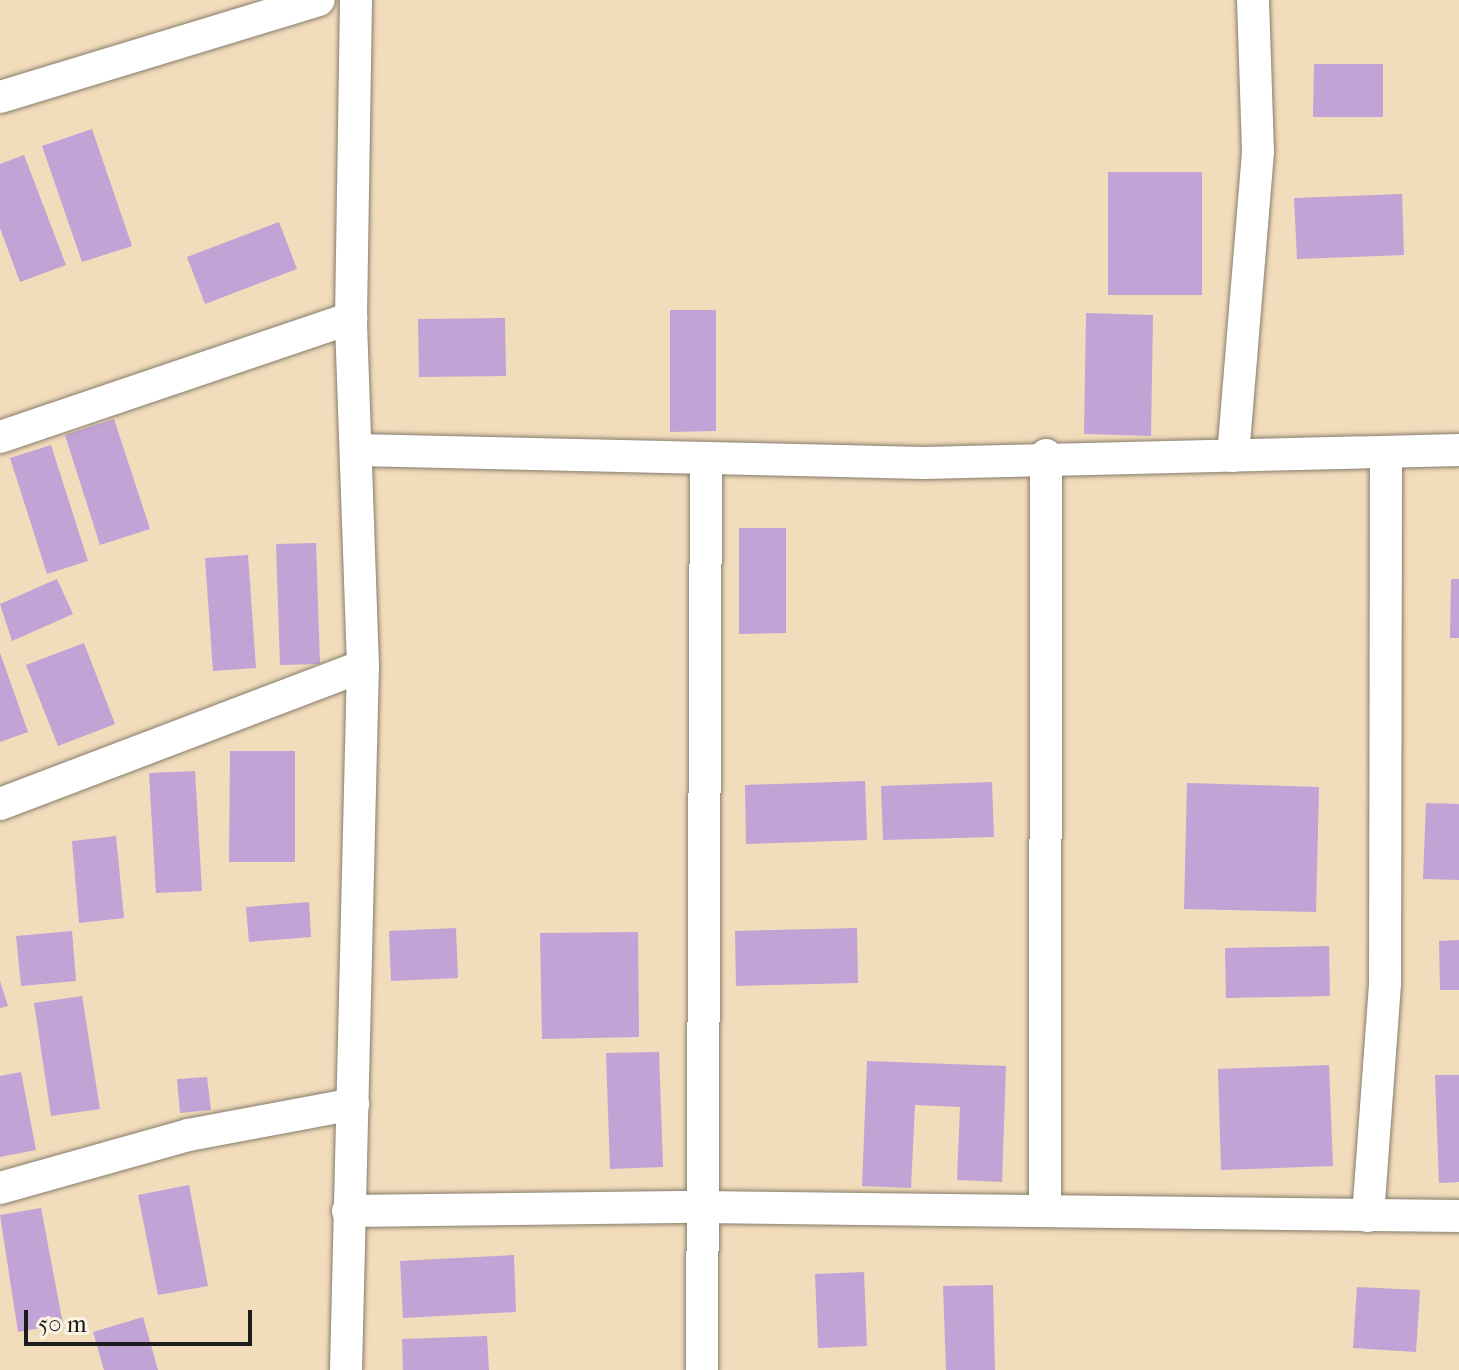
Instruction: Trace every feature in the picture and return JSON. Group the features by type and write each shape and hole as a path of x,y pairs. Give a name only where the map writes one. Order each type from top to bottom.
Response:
{"street":[{"path":"0,97 319,0"},
{"path":"346,1370 363,666 351,318 356,0"},
{"path":"1233,456 1258,151 1253,0"},
{"path":"0,437 351,318"},
{"path":"357,450 924,463 1046,455 1386,455 1459,450"},
{"path":"1045,1211 1046,455"},
{"path":"1368,1216 1385,982 1386,455"},
{"path":"702,1370 700,1207 706,458"},
{"path":"0,804 363,666"},
{"path":"0,1188 188,1135 353,1104"},
{"path":"348,1211 700,1207 1459,1216"}],"building":[{"path":"1314,64 1383,64 1383,117 1313,117"},
{"path":"92,129 132,246 82,262 42,146"},
{"path":"24,155 66,265 20,282 0,228 0,164"},
{"path":"1108,172 1202,172 1202,295 1108,295"},
{"path":"1402,194 1404,255 1297,259 1294,198"},
{"path":"279,222 297,269 205,304 187,257"},
{"path":"670,310 716,310 716,431 670,432"},
{"path":"1086,313 1153,315 1151,436 1084,434"},
{"path":"505,318 506,376 419,377 418,319"},
{"path":"114,419 150,529 100,545 65,435"},
{"path":"51,445 88,561 47,574 10,458"},
{"path":"739,528 786,528 786,633 739,634"},
{"path":"316,543 320,664 280,665 276,544"},
{"path":"248,555 256,668 213,671 205,558"},
{"path":"57,579 73,614 12,641 0,604"},
{"path":"1451,579 1459,579 1459,638 1450,638"},
{"path":"84,643 115,724 58,746 26,665"},
{"path":"0,653 28,732 0,742"},
{"path":"230,751 295,751 295,862 229,862"},
{"path":"195,771 202,891 156,893 149,773"},
{"path":"865,781 867,840 746,844 745,785"},
{"path":"992,782 994,837 883,840 881,786"},
{"path":"1187,783 1319,787 1316,912 1184,909"},
{"path":"1426,803 1459,804 1459,880 1423,879"},
{"path":"116,836 124,918 79,923 72,841"},
{"path":"309,902 311,937 249,942 246,907"},
{"path":"456,928 458,978 391,981 389,931"},
{"path":"857,928 858,983 736,986 735,931"},
{"path":"72,931 76,981 21,986 16,936"},
{"path":"638,932 639,1037 542,1039 540,933"},
{"path":"1459,940 1459,990 1440,990 1439,941"},
{"path":"1329,946 1330,996 1226,998 1225,948"},
{"path":"0,981 8,1006 0,1008"},
{"path":"82,996 100,1109 51,1116 34,1003"},
{"path":"659,1052 663,1167 610,1169 606,1053"},
{"path":"867,1061 1006,1066 1002,1182 957,1180 960,1107 915,1105 911,1188 862,1186"},
{"path":"1329,1065 1333,1166 1221,1170 1218,1069"},
{"path":"21,1072 36,1150 0,1157 0,1076"},
{"path":"1435,1075 1459,1075 1459,1182 1439,1183"},
{"path":"207,1077 211,1110 180,1113 177,1079"},
{"path":"189,1185 208,1286 158,1295 138,1195"},
{"path":"41,1208 63,1324 18,1332 0,1215"},
{"path":"514,1255 516,1312 403,1318 400,1261"},
{"path":"864,1272 867,1346 818,1348 815,1274"},
{"path":"993,1285 995,1370 946,1370 943,1286"},
{"path":"1357,1287 1420,1290 1416,1352 1353,1348"},
{"path":"143,1317 158,1370 104,1370 93,1332"},
{"path":"487,1336 489,1370 403,1370 402,1339"}]}
